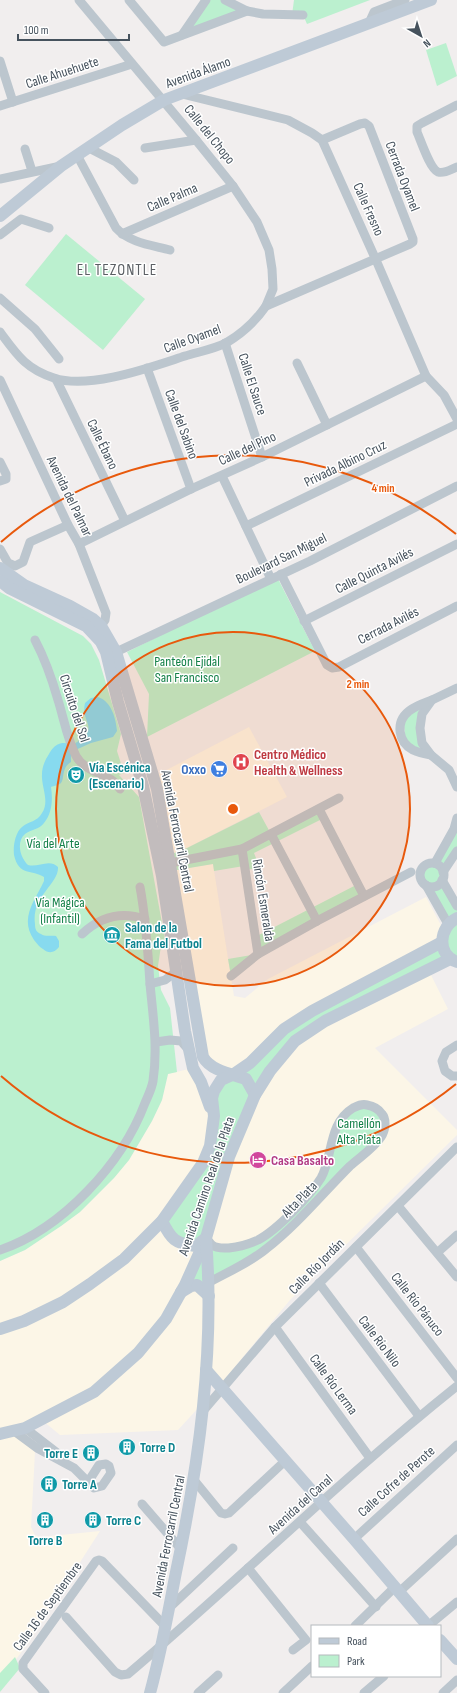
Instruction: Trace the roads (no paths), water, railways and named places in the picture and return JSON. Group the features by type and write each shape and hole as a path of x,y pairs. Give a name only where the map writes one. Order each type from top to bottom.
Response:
{"street":[{"name":"Calle del Chopo","path":"79,0 164,100 233,186 257,222 269,250 272,269 273,289 266,306"},
{"path":"129,0 164,42 247,11"},
{"path":"182,35 206,0"},
{"path":"225,0 247,11 263,14 303,15"},
{"path":"369,23 374,12 405,0"},
{"name":"Avenida Álamo","path":"0,216 61,166 164,100 431,0"},
{"path":"0,61 13,102"},
{"name":"Calle Ahuehuete","path":"0,106 132,64"},
{"path":"182,94 288,120 312,132 322,140"},
{"path":"457,106 417,126 417,132 433,167 438,172 444,172 457,167"},
{"name":"Cerrada Oyamel","path":"322,140 365,123 369,126 413,242 376,260"},
{"path":"145,148 196,140"},
{"name":"Calle Fresno","path":"322,140 426,376 444,396 457,420"},
{"path":"89,148 116,162 134,180"},
{"path":"25,149 32,171"},
{"path":"78,155 116,228 131,240 170,250"},
{"path":"0,179 61,166"},
{"name":"Calle Palma","path":"122,234 233,186"},
{"path":"0,235 21,219 49,228"},
{"path":"266,306 376,260"},
{"path":"0,298 35,329 59,359"},
{"name":"Calle Oyamel","path":"0,332 18,356 30,367 56,379 80,381 101,379 120,376 224,343 255,322 266,306"},
{"name":"Calle El Sauce","path":"224,343 262,457"},
{"path":"297,363 327,425"},
{"name":"Calle del Sabino","path":"146,368 191,489"},
{"name":"Calle del Pino","path":"79,544 191,489 262,457 426,376"},
{"name":"Calle Ébano","path":"56,379 125,521"},
{"name":"Avenida del Palmar","path":"0,380 68,525 79,544 106,613 105,620 101,626"},
{"name":"Privada Albino Cruz","path":"246,526 457,424"},
{"path":"0,462 6,474 6,478 0,481"},
{"path":"222,476 271,579"},
{"name":"Boulevard San Miguel","path":"116,652 271,579 457,486"},
{"path":"0,549 8,563 15,566 22,562 30,542 68,525"},
{"name":"Calle Quinta Avilés","path":"304,621 457,544"},
{"name":"Avenida Ferrocarril Central","path":"0,568 86,626 101,642 106,652 118,702 143,786 162,876 189,1051 193,1068 201,1082 214,1116"},
{"path":"281,574 304,621"},
{"name":"Avenida Ferrocarril Central","path":"0,582 9,588 93,618 101,626 116,652 157,789 203,1057 210,1065 246,1079 255,1095"},
{"name":"Cerrada Avilés","path":"304,621 327,665 332,668 339,666 457,606"},
{"name":"Circuito del Sol","path":"35,640 49,671 67,732 77,757 83,765 112,780 120,788"},
{"path":"431,755 412,750 406,744 401,736 399,728 403,717 409,711 457,688"},
{"path":"432,700 422,714 420,728 422,742 431,755 453,771 457,787"},
{"name":"Rincón Esmeralda","path":"170,863 242,849 339,798"},
{"path":"319,809 364,896"},
{"path":"435,863 454,829 457,818"},
{"name":"Rincón Esmeralda","path":"271,834 317,921"},
{"name":"Rincón Esmeralda","path":"242,849 258,954"},
{"path":"426,885 433,886 443,876 457,851"},
{"path":"454,960 444,950 442,942 443,934 452,921 421,880 421,868 428,863 435,863 439,865 457,906"},
{"name":"Rincón Esmeralda","path":"231,976 258,954 317,921 411,872"},
{"path":"0,1250 27,1238 57,1218 83,1196 101,1177 122,1150 141,1115 153,1082 156,1042 145,918 140,887"},
{"path":"82,934 101,919 116,915 129,914 145,918"},
{"name":"Avenida Camino Real de la Plata","path":"0,1330 24,1321 63,1302 124,1259 162,1221 203,1163 210,1146 214,1116 212,1098 214,1091 222,1080 250,1063 284,1029 312,1011 442,942"},
{"name":"Avenida Camino Real de la Plata","path":"0,1434 20,1430 94,1392 138,1353 166,1319 181,1292 206,1238 229,1157 255,1095 270,1071 295,1041 325,1021 454,960"},
{"path":"150,984 165,980 177,971"},
{"path":"156,1042 170,1040 181,1041 189,1051"},
{"path":"457,1045 446,1052 442,1061 445,1071 452,1076 457,1076"},
{"name":"Alta Plata","path":"206,1238 212,1246 221,1248 243,1246 258,1240 289,1214 315,1187 326,1167 332,1140 342,1120 350,1110 358,1105 364,1104 375,1107 383,1114 385,1122 381,1137 340,1176 289,1230 249,1261 208,1283"},
{"name":"Calle Río Jordán","path":"202,1411 275,1327 457,1147"},
{"path":"326,1167 332,1169 340,1176"},
{"path":"398,1206 438,1252 457,1277"},
{"path":"162,1221 167,1232 177,1242 196,1246 206,1238"},
{"path":"438,1252 457,1235"},
{"name":"Avenida Ferrocarril Central","path":"150,1693 163,1644 194,1480 206,1370 209,1296 206,1238"},
{"path":"243,1246 249,1261"},
{"name":"Calle Río Pánuco","path":"356,1247 457,1378"},
{"name":"Calle Río Nilo","path":"319,1283 419,1416"},
{"path":"181,1292 191,1286 196,1285 209,1296"},
{"name":"Calle Río Lerma","path":"275,1327 370,1458"},
{"name":"Calle Cofre de Perote","path":"206,1370 427,1625"},
{"name":"Avenida del Canal","path":"66,1617 115,1672 121,1675 128,1674 322,1503 370,1458 457,1386"},
{"path":"20,1430 37,1448 66,1463 90,1480"},
{"name":"Calle Cofre de Perote","path":"354,1539 457,1445"},
{"path":"194,1480 221,1513 225,1514 229,1513 285,1461"},
{"path":"142,1504 181,1549"},
{"path":"300,1522 376,1607"},
{"path":"356,1625 457,1539"},
{"path":"169,1608 233,1548"},
{"name":"Calle 16 de Septiembre","path":"45,1693 23,1669 23,1663 96,1561 102,1561 166,1626"},
{"path":"248,1568 306,1640 293,1650"},
{"path":"429,1625 457,1602"},
{"path":"441,1641 457,1659"},
{"path":"283,1693 311,1667"},
{"path":"198,1693 218,1675"},
{"path":"364,1693 383,1677"},
{"path":"443,1693 457,1680"}],"water":[{"path":"98,697 106,702 112,711 117,731 113,737 91,743 71,752 71,762 64,770 61,783 51,787 51,806 47,819 40,827 25,834 22,837 20,845 21,854 28,865 32,866 51,863 58,867 57,873 41,898 35,914 35,927 37,931 44,935 56,936 59,941 59,947 53,952 49,952 40,947 34,940 28,924 30,910 44,881 44,877 23,870 19,867 14,855 14,844 16,836 22,827 38,818 44,808 45,799 42,771 52,749 62,743 74,744 87,733 88,725 84,710 85,703 91,698"}],"place":[{"name":"Centro Médico Health & Wellness","path":"241,762"},
{"name":"Oxxo","path":"219,769"},
{"name":"Vía Escénica (Escenario)","path":"76,775"},
{"name":"Salon de la Fama del Futbol","path":"112,935"},
{"name":"Casa Basalto","path":"258,1160"},
{"name":"Torre D","path":"127,1447"},
{"name":"Torre E","path":"91,1453"},
{"name":"Torre A","path":"49,1484"},
{"name":"Torre B","path":"45,1520"},
{"name":"Torre C","path":"93,1520"}],"district":[{"name":"EL TEZONTLE","path":"117,269"}],"park label":[{"name":"Panteón Ejidal San Francisco","path":"187,670"},
{"name":"Vía del Arte","path":"53,843"},
{"name":"Vía Mágica (Infantil)","path":"60,910"},
{"name":"Camellón Alta Plata","path":"359,1132"}]}
